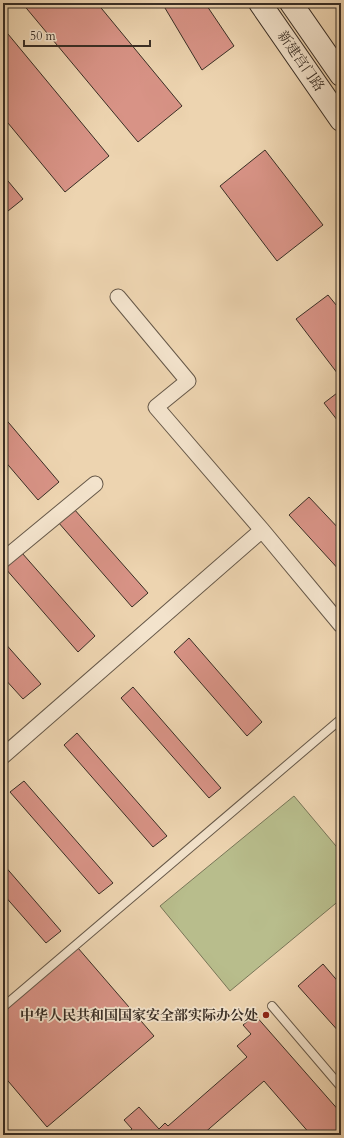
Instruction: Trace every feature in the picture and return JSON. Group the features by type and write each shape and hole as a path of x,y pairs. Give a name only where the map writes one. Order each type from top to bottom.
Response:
{"street":[{"name":"新建宫门路","path":"260,3 341,120"},
{"name":"新建宫门路","path":"291,3 341,75"},
{"path":"118,297 188,381 156,408 262,530 341,625"},
{"path":"3,560 95,484"},
{"path":"3,756 262,530"}],"lane":[{"path":"3,1007 341,719"},
{"path":"272,1006 341,1086"}],"green space":[{"path":"294,796 341,852 341,899 230,991 160,906"}],"building":[{"path":"22,3 97,3 182,106 138,142"},
{"path":"162,3 205,3 234,46 202,70"},
{"path":"3,28 109,156 65,192 3,117"},
{"path":"265,150 323,225 277,261 220,186"},
{"path":"3,175 23,199 3,215"},
{"path":"328,295 341,311 341,378 296,319"},
{"path":"341,390 341,425 324,403"},
{"path":"3,416 59,482 38,500 3,459"},
{"path":"309,497 341,531 341,572 289,515"},
{"path":"74,509 148,593 132,607 58,522"},
{"path":"22,553 95,636 78,652 5,568"},
{"path":"189,638 262,722 247,736 174,652"},
{"path":"3,641 41,684 23,699 3,677"},
{"path":"133,687 221,788 209,798 121,698"},
{"path":"77,733 167,836 153,847 64,745"},
{"path":"24,781 113,883 99,894 10,792"},
{"path":"3,864 61,931 46,943 3,894"},
{"path":"78,948 154,1036 47,1127 3,1075 3,1012"},
{"path":"323,964 341,985 341,1034 298,986"},
{"path":"255,1015 341,1113 341,1135 311,1135 264,1081 202,1135 125,1135 132,1129 124,1120 139,1107 159,1129 165,1123 168,1126 247,1057 237,1046 251,1034 243,1025"}],"place":[{"name":"中华人民共和国国家安全部实际办公处","path":"266,1015"}]}
